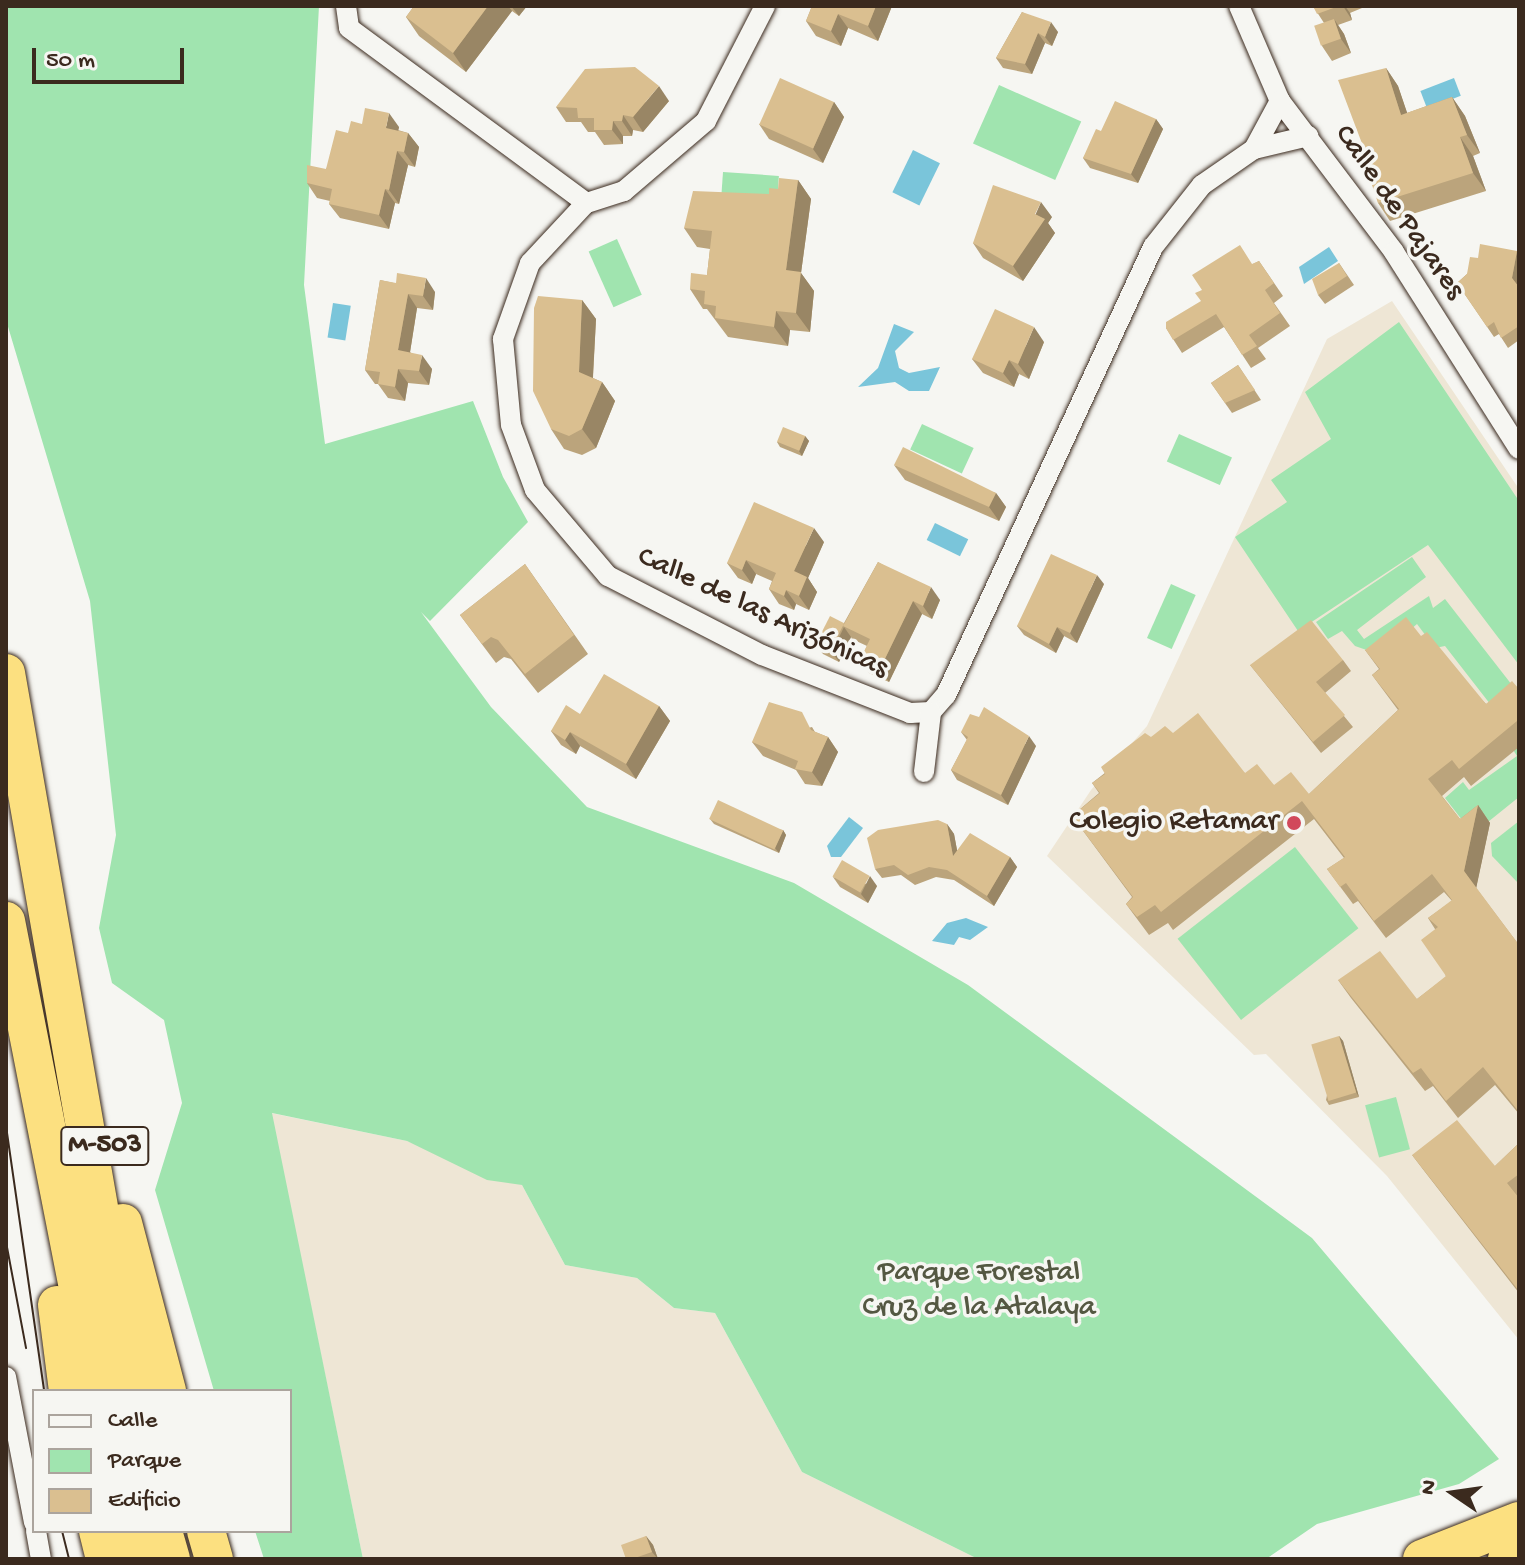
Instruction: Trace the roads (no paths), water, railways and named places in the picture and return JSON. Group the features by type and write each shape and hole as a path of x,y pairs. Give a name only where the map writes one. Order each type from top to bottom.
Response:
{"highway":[{"name":"M-503","path":"6,673 131,1389"},
{"name":"M-503","path":"47,900 167,1389"},
{"name":"M-503","path":"6,921 98,1389"},
{"name":"M-503","path":"6,937 68,1389"},
{"path":"1422,1559 1519,1521"},
{"path":"98,1533 105,1559"},
{"path":"130,1533 137,1559"},
{"path":"164,1533 171,1559"},
{"path":"207,1533 214,1559"},
{"path":"1507,1559 1519,1554"}],"street":[{"path":"346,6 349,28 586,203"},
{"name":"Calle de las Arizónicas","path":"765,6 706,121 624,191 586,203 530,263 503,339 511,425 535,490 608,576 762,655 885,705 931,712"},
{"name":"Calle de Pajares","path":"1239,6 1280,101 1394,252 1519,449"},
{"path":"1254,149 1280,101"},
{"path":"924,772 931,712 946,695 1153,247 1202,185 1254,149 1308,136"},
{"path":"6,1377 32,1512"},
{"path":"36,1533 41,1559"}],"water":[{"path":"1454,78 1461,96 1427,109 1420,91"},
{"path":"913,150 940,163 919,205 892,192"},
{"path":"1329,247 1338,261 1304,284 1299,267"},
{"path":"333,303 351,306 345,340 328,338"},
{"path":"894,324 914,332 895,351 899,368 909,373 940,367 929,391 909,391 895,382 858,387 878,368"},
{"path":"935,523 968,539 960,556 927,540"},
{"path":"849,817 863,828 841,857 831,857 827,846"},
{"path":"966,918 988,927 970,940 959,937 954,945 932,941 947,923"}],"tram line":[{"path":"6,1126 44,1389"},
{"path":"6,1242 26,1348"},
{"path":"62,1533 69,1559"}],"place":[{"name":"Colegio Retamar","path":"1294,823"}],"park label":[{"name":"Parque Forestal Cruz de la Atalaya","path":"979,1291"}]}
